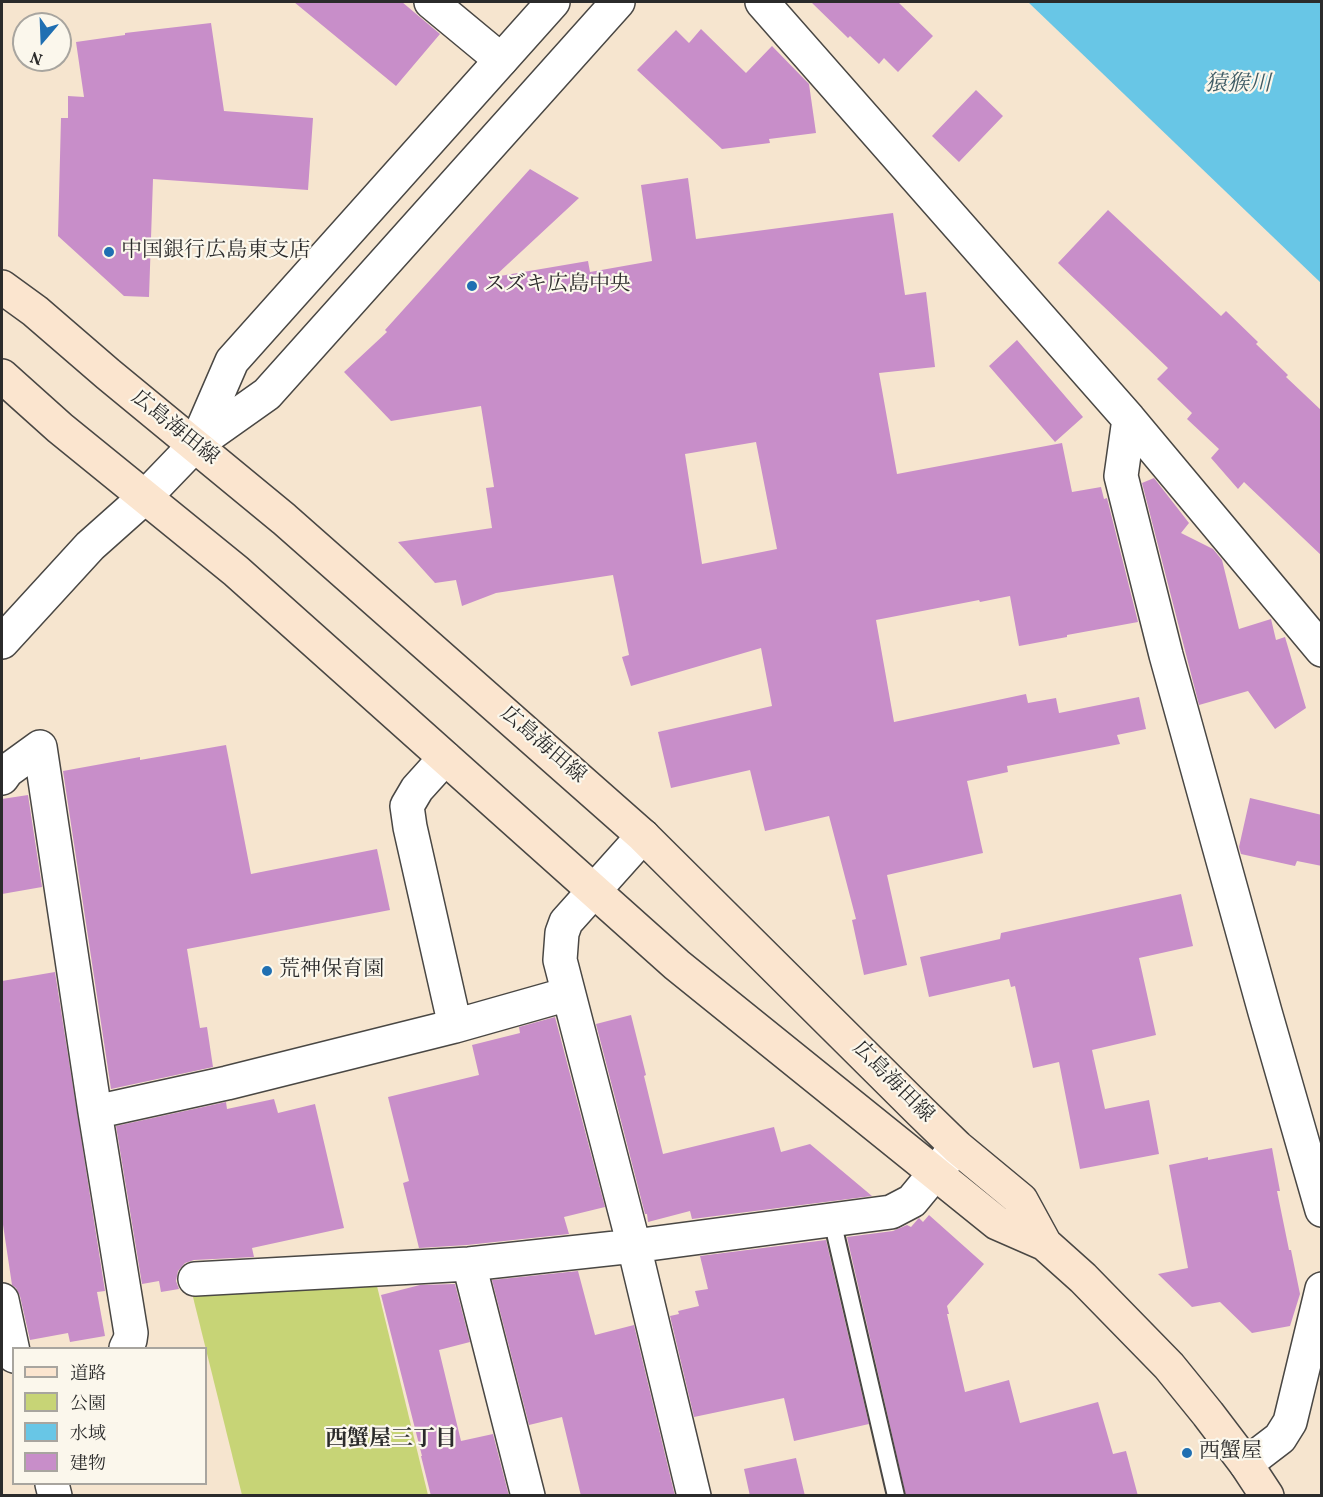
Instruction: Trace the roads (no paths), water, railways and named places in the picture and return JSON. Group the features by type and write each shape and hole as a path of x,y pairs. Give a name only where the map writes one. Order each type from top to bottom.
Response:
{"main road":[{"name":"広島海田線","path":"2,287 35,311 284,519 644,836 904,1096 957,1147 1021,1200 1045,1244"},
{"name":"広島海田線","path":"2,376 60,428 236,572 677,965 997,1223 1045,1244 1090,1285 1169,1366 1246,1464 1266,1496"}],"street":[{"path":"431,2 501,60"},
{"path":"195,445 232,361 553,2"},
{"path":"2,642 90,546 145,497 195,445 267,394 618,2"},
{"path":"762,2 1129,419 1322,650"},
{"path":"1129,419 1121,476 1166,654 1322,1210"},
{"path":"2,778 6,771 40,747 131,1333 126,1347"},
{"path":"445,758 417,789 407,806 412,838 455,1026"},
{"path":"644,836 566,922 562,933 560,960 634,1246 694,1496"},
{"path":"95,1112 239,1080 455,1026 568,994"},
{"path":"195,1279 468,1264 634,1246 891,1212 912,1201 957,1147"},
{"path":"468,1264 528,1496"},
{"path":"1246,1464 1280,1438 1290,1422 1322,1288"},
{"path":"2,1300 12,1347"}],"lane":[{"path":"832,1220 896,1496"}],"water":[{"name":"猿猴川","path":"1028,2 1321,2 1321,283"}],"place":[{"name":"中国銀行広島東支店","path":"109,252"},
{"name":"スズキ広島中央","path":"472,286"},
{"name":"荒神保育園","path":"267,971"},
{"name":"西蟹屋","path":"1187,1453"}],"district":[{"name":"西蟹屋三丁目","path":"391,1441"}]}
